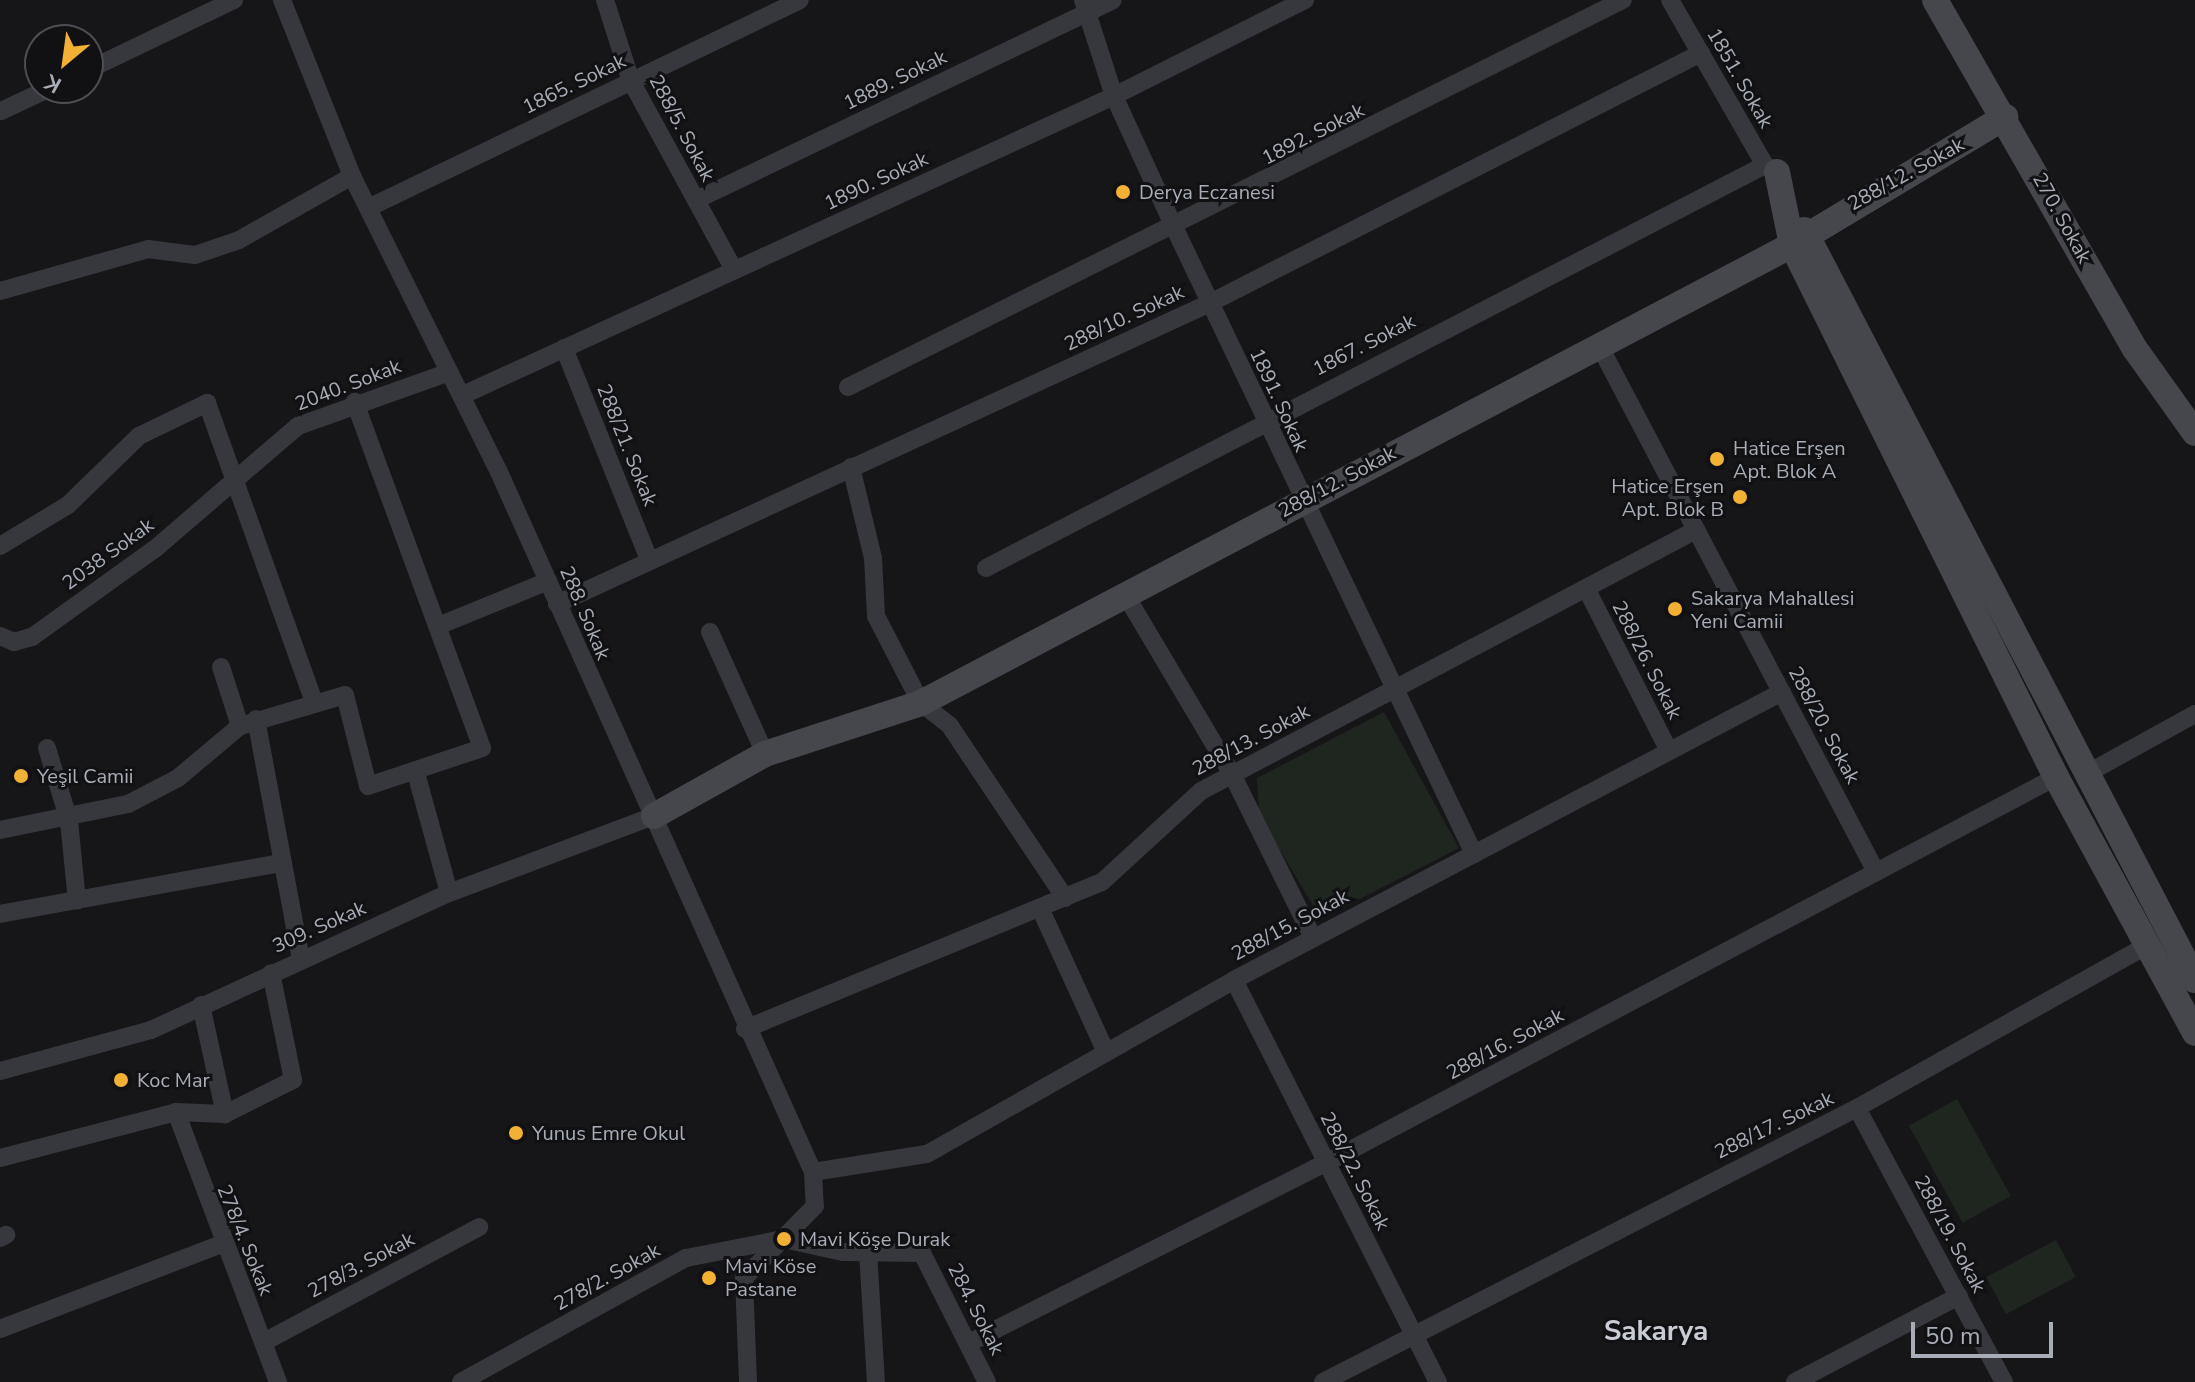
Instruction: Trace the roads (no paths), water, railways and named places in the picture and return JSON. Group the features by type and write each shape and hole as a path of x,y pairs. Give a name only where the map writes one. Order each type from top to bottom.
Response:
{"street":[{"path":"104,62 234,0"},
{"name":"288. Sokak","path":"282,0 352,176 447,373 463,395 654,816 745,1029 813,1172 815,1206 744,1278 748,1382"},
{"name":"288/5. Sokak","path":"605,0 631,81 734,270"},
{"name":"1865. Sokak","path":"368,208 800,0"},
{"name":"1889. Sokak","path":"696,200 1085,6 1113,0"},
{"name":"1890. Sokak","path":"463,395 1114,96 1305,0"},
{"name":"1892. Sokak","path":"848,387 1175,229 1623,0"},
{"name":"1851. Sokak","path":"1670,0 1771,169"},
{"name":"270. Sokak","path":"1935,0 2005,117 2135,349 2195,433"},
{"name":"1891. Sokak","path":"1085,6 1114,96 1175,229 1391,690 1474,854"},
{"name":"288/10. Sokak","path":"557,604 1210,303 1701,53"},
{"path":"1,111 24,100"},
{"name":"288/12. Sokak","path":"654,816 765,754 921,703 1798,238 2005,117"},
{"path":"1771,169 1798,238 2056,777 2195,1033"},
{"name":"1867. Sokak","path":"986,568 1264,421 1771,169"},
{"path":"0,291 148,249 195,255 239,240 277,212 352,176"},
{"path":"1798,238 2088,773 2188,949 2195,980"},
{"name":"288/20. Sokak","path":"1599,345 1876,872"},
{"name":"288/21. Sokak","path":"564,348 649,559"},
{"name":"2040. Sokak","path":"234,481 298,426 355,402 447,373"},
{"path":"0,830 69,821 178,778 248,723 345,695 368,786 416,773 482,748 355,402"},
{"path":"0,546 68,505 139,436 207,403 314,702"},
{"path":"851,467 873,558 876,616 921,703 950,726 1065,898"},
{"name":"2038 Sokak","path":"0,636 14,642 32,637 234,481"},
{"name":"288/13. Sokak","path":"745,1029 1102,882 1156,828 1232,774 1696,530"},
{"path":"438,626 548,581"},
{"name":"288/26. Sokak","path":"1586,588 1669,751"},
{"path":"1125,594 1232,774 1313,938"},
{"path":"710,632 765,754"},
{"path":"221,667 248,723 301,960"},
{"name":"288/15. Sokak","path":"813,1172 927,1154 1234,980 1782,692"},
{"path":"2088,773 2195,714"},
{"path":"47,748 69,821 77,901"},
{"path":"416,773 449,893"},
{"name":"288/16. Sokak","path":"971,1342 1326,1163 2056,777"},
{"name":"309. Sokak","path":"0,1071 151,1030 449,893 654,816"},
{"path":"0,914 281,863"},
{"path":"1040,908 1106,1052"},
{"name":"288/17. Sokak","path":"1323,1382 1413,1332 1857,1108 2149,944"},
{"path":"0,1158 176,1112 225,1114 293,1080 271,973"},
{"name":"288/22. Sokak","path":"1234,980 1438,1382"},
{"path":"201,1005 225,1114"},
{"name":"288/19. Sokak","path":"1857,1108 2004,1382"},
{"name":"278/4. Sokak","path":"176,1112 221,1244 278,1382"},
{"name":"278/3. Sokak","path":"264,1342 479,1227"},
{"name":"284. Sokak","path":"784,1239 868,1252 922,1253 971,1342 987,1382"},
{"name":"278/2. Sokak","path":"461,1382 686,1258 784,1239"},
{"path":"0,1329 221,1244"},
{"path":"868,1252 876,1382"},
{"path":"1795,1382 1959,1296"}],"place":[{"name":"Derya Eczanesi","path":"1123,192"},
{"name":"Hatice Erşen Apt. Blok A","path":"1717,459"},
{"name":"Hatice Erşen Apt. Blok B","path":"1740,497"},
{"name":"Sakarya Mahallesi Yeni Camii","path":"1675,609"},
{"name":"Yeşil Camii","path":"21,776"},
{"name":"Koc Mar","path":"121,1080"},
{"name":"Yunus Emre Okul","path":"516,1133"},
{"name":"Mavi Köşe Durak","path":"784,1239"},
{"name":"Mavi Köse Pastane","path":"709,1278"}],"district":[{"name":"Sakarya","path":"1656,1331"}]}
